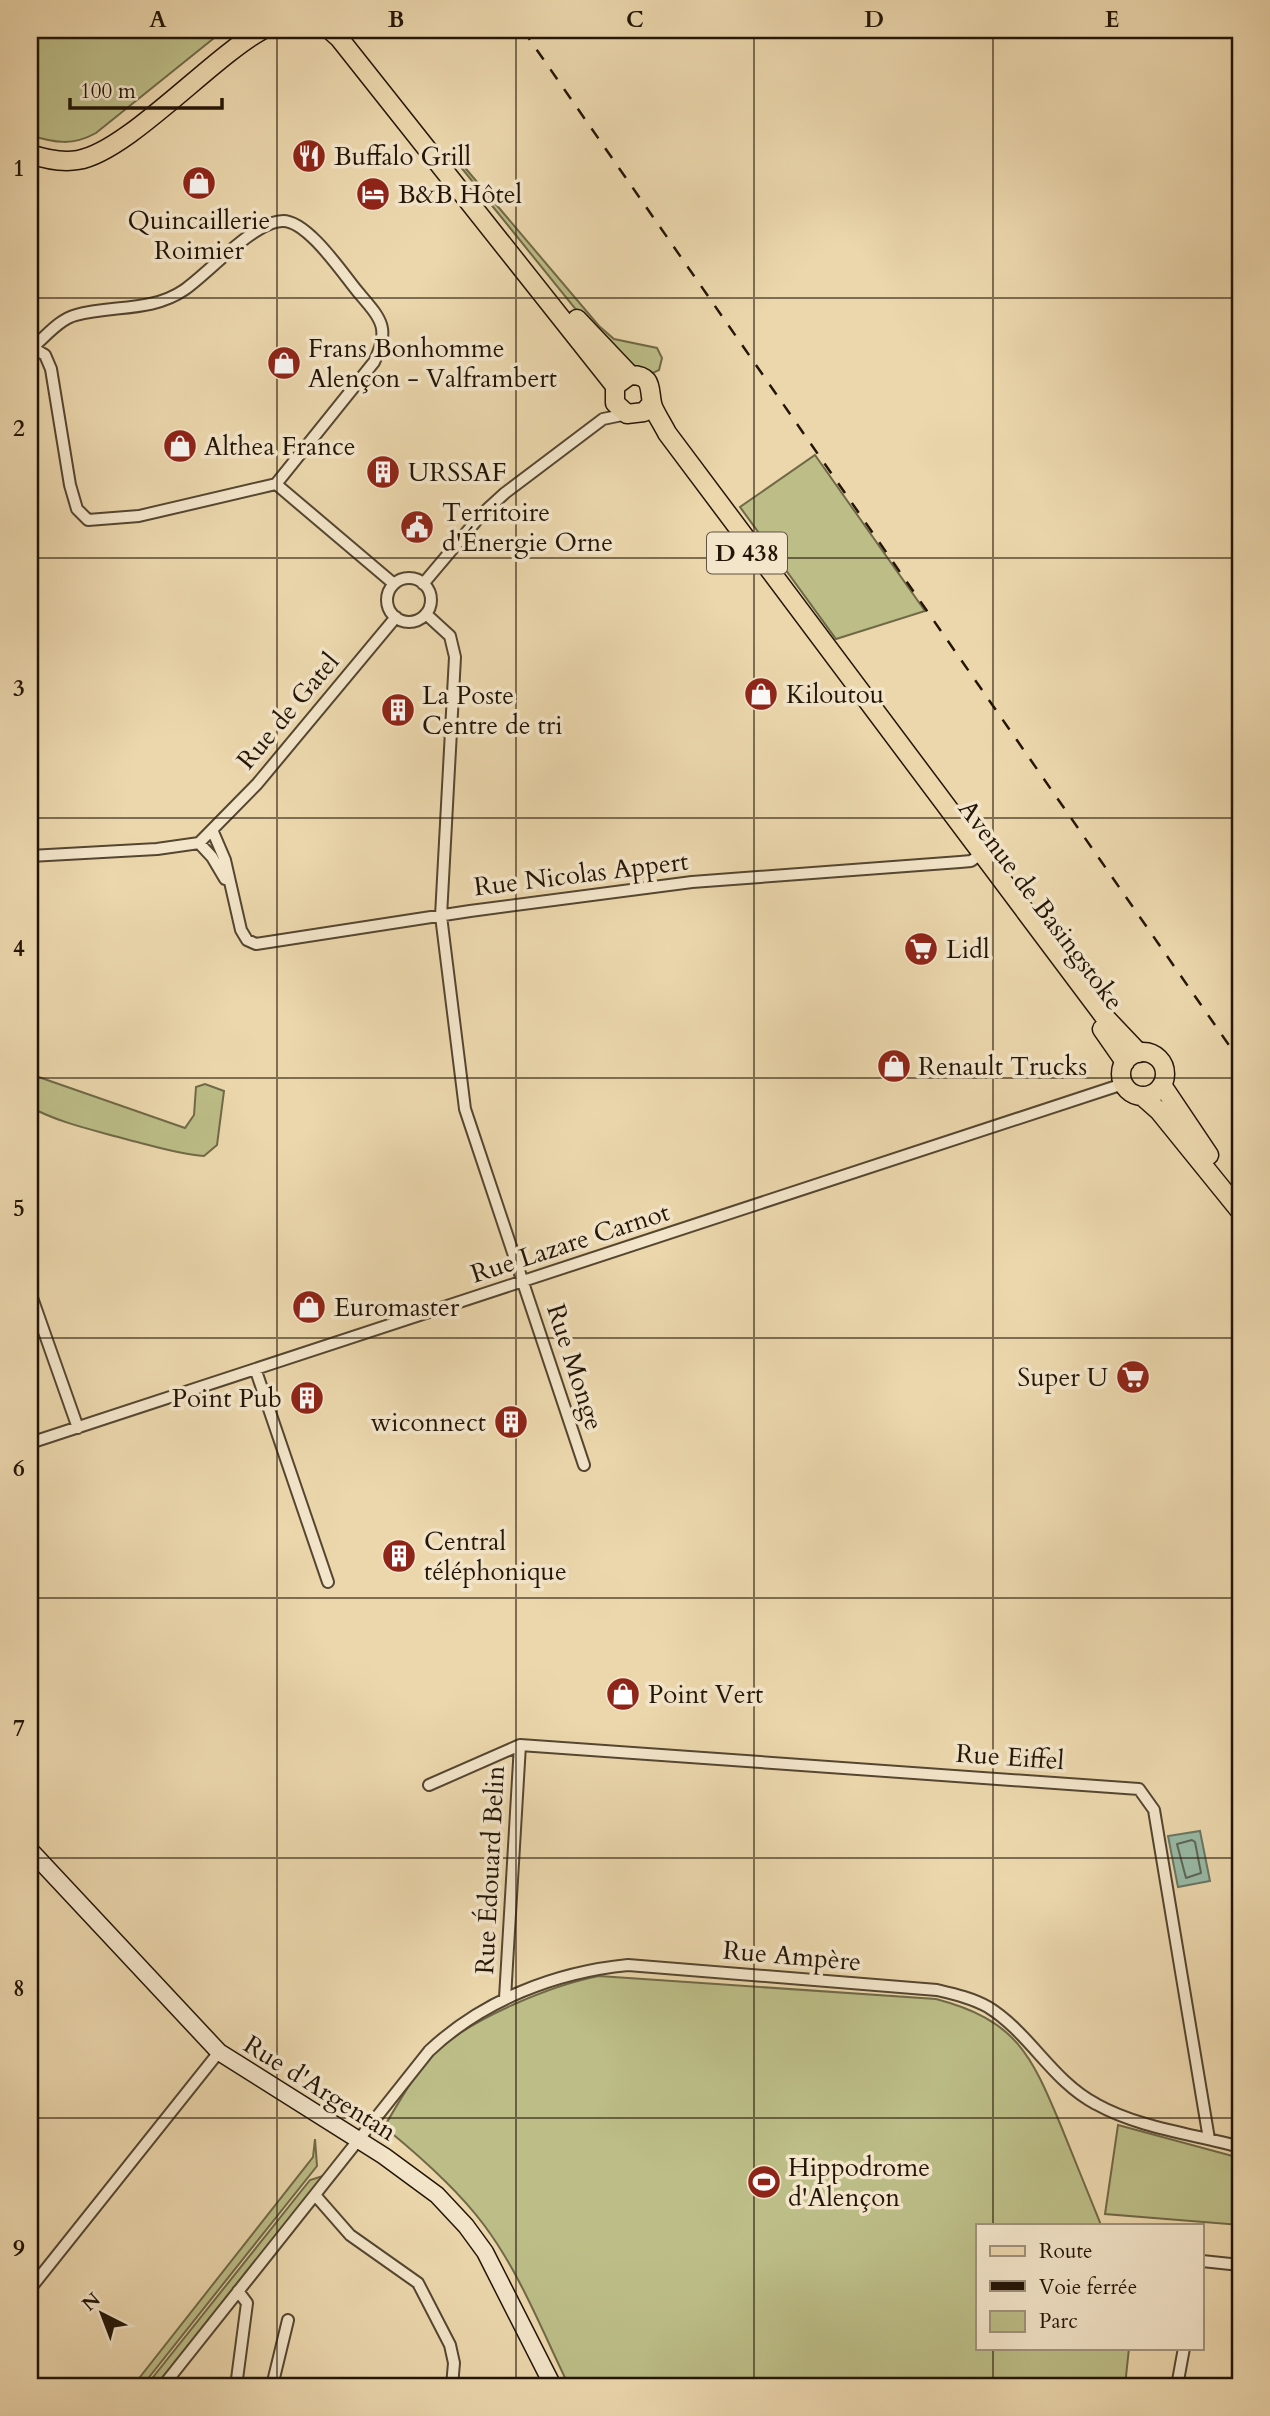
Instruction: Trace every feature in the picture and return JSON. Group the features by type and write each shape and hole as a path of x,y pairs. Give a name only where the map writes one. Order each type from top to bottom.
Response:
{"main road":[{"path":"30,145 49,152 77,153 115,135 246,30"},
{"path":"30,154 49,160 79,160 118,141 262,30"},
{"path":"330,30 340,38 619,386"},
{"path":"345,30 588,332 619,386 618,408 639,411 653,393 650,383 641,376 619,386"},
{"name":"Avenue de Basingstoke","path":"639,411 919,777 976,857 1103,1015 1132,1057"},
{"path":"1142,1096 1153,1093 1162,1086 1165,1079 1163,1064 1153,1054 1132,1057 1121,1076 1124,1084 1159,1111 1240,1211"},
{"path":"1162,1086 1240,1196"},
{"name":"Rue d'Argentan","path":"30,1850 219,2052 358,2139 437,2195 466,2226 485,2252 553,2386"}],"street":[{"path":"285,221 305,229 375,312 385,330 374,362 276,484 139,516 88,520 77,509 70,485 51,369 45,355 32,346 74,315 159,303 183,291 266,225 285,221"},
{"path":"603,419 619,386"},
{"path":"423,584 482,514 603,419 639,411"},
{"path":"276,484 394,584"},
{"path":"410,578 423,584 431,600 426,614 409,622 396,617 387,600 394,584 410,578"},
{"name":"Rue Monge","path":"426,614 450,636 455,657 441,916 465,1109 584,1465"},
{"name":"Rue de Gatel","path":"213,832 396,617"},
{"path":"30,856 158,849 199,843 213,832"},
{"name":"Rue Nicolas Appert","path":"213,832 225,860 228,885 241,930 247,940 256,944 441,916 730,878 976,857"},
{"name":"Rue Nicolas Appert","path":"199,843 212,857 228,885"},
{"name":"Rue Lazare Carnot","path":"30,1443 1124,1084"},
{"path":"30,1292 78,1428"},
{"path":"256,1371 328,1582"},
{"path":"429,1785 520,1745"},
{"name":"Rue Édouard Belin","path":"505,1998 520,1745"},
{"name":"Rue Eiffel","path":"520,1745 1139,1789 1154,1810 1209,2139"},
{"name":"Rue Ampère","path":"163,2386 429,2051 444,2037 505,1998 586,1969 628,1965 937,1990 958,1995 988,2007 1017,2031 1077,2093 1096,2105 1127,2117 1240,2147"},
{"path":"30,2290 219,2052"},
{"path":"315,2195 350,2235 418,2284 450,2345 454,2363 452,2386"},
{"path":"1204,2261 1240,2265"},
{"path":"238,2291 247,2303 237,2379 242,2386"},
{"path":"272,2386 288,2320"},
{"path":"1177,2386 1184,2350"}],"green space":[{"path":"30,30 224,30 96,133 79,140 63,142 30,135"},
{"path":"461,163 599,326 614,339 657,348 662,358 659,370 653,373 615,358 460,166"},
{"path":"815,455 925,611 836,639 740,507"},
{"path":"30,1074 185,1128 194,1115 196,1087 205,1084 224,1091 217,1145 204,1156 184,1154 54,1118 30,1107"},
{"name":"Hippodrome d'Alençon","path":"599,1976 936,1999 963,2008 1003,2029 1017,2043 1040,2079 1101,2224 976,2224 976,2350 1129,2350 1125,2386 569,2386 520,2283 484,2225 451,2187 389,2131 387,2122 422,2067 452,2039 514,2004 580,1980"},
{"path":"1118,2125 1240,2158 1240,2225 1105,2214"},
{"path":"315,2139 317,2166 142,2386 133,2386 313,2157"},
{"path":"323,2176 156,2386 146,2386 310,2180"}],"water":[{"path":"1200,1831 1210,1881 1178,1887 1168,1836"}],"railway":[{"path":"523,30 1240,1061"}],"place":[{"name":"Buffalo Grill","path":"309,156"},
{"name":"Quincaillerie Roimier","path":"199,183"},
{"name":"B&B Hôtel","path":"373,194"},
{"name":"Frans Bonhomme Alençon - Valframbert","path":"284,363"},
{"name":"Althea France","path":"180,446"},
{"name":"URSSAF","path":"383,472"},
{"name":"Territoire d'Énergie Orne","path":"417,527"},
{"name":"Kiloutou","path":"761,694"},
{"name":"La Poste Centre de tri","path":"398,710"},
{"name":"Lidl","path":"921,949"},
{"name":"Renault Trucks","path":"894,1066"},
{"name":"Euromaster","path":"309,1307"},
{"name":"Super U","path":"1133,1377"},
{"name":"Point Pub","path":"307,1398"},
{"name":"wiconnect","path":"511,1422"},
{"name":"Central téléphonique","path":"399,1556"},
{"name":"Point Vert","path":"623,1694"},
{"name":"Hippodrome d'Alençon","path":"764,2182"}]}
